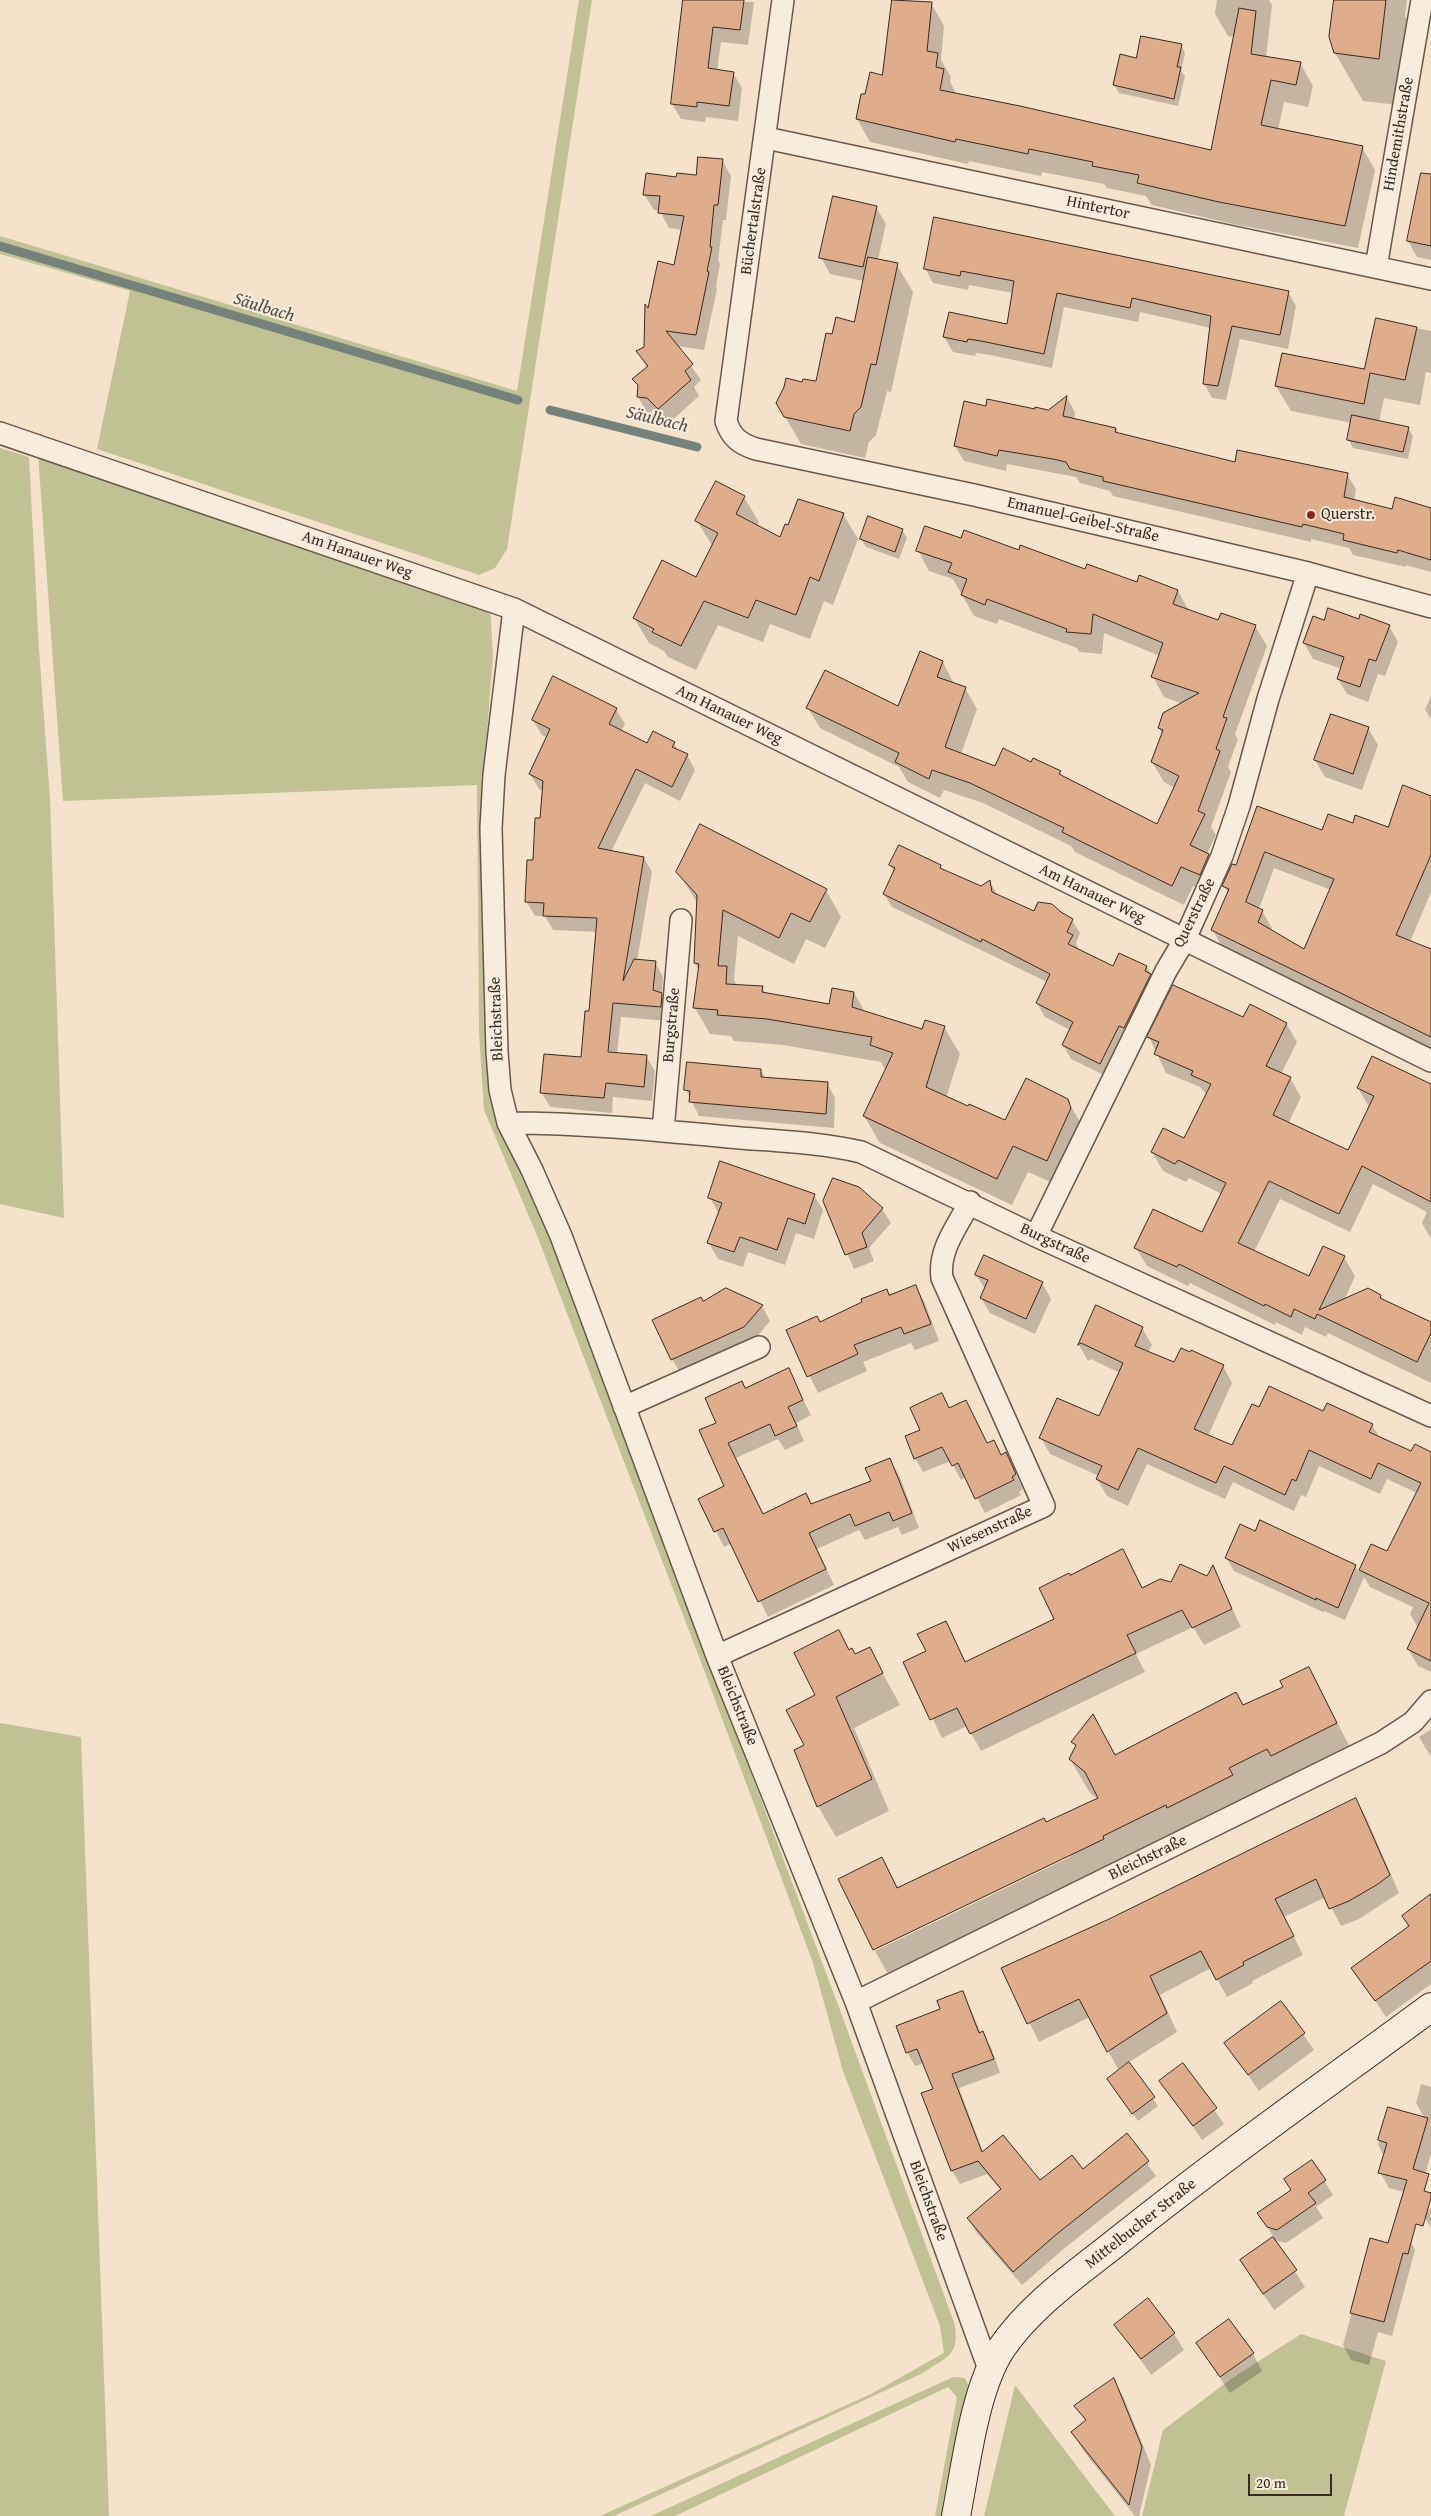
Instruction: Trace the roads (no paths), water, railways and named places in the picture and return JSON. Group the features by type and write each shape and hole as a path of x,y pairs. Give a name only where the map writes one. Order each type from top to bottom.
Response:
{"main road":[{"name":"Mittelbucher Straße","path":"956,2516 981,2400 990,2372 1001,2349 1038,2307 1179,2192 1431,2007"}],"street":[{"name":"Büchertalstraße","path":"735,439 726,421 766,138 783,0"},
{"name":"Hindemithstraße","path":"1376,267 1422,0"},
{"name":"Hintertor","path":"766,138 1431,279"},
{"name":"Am Hanauer Weg","path":"0,433 514,609 1431,1061"},
{"name":"Emanuel-Geibel-Straße","path":"735,439 744,446 756,449 984,497 1308,573 1431,606"},
{"name":"Querstraße","path":"1036,1236 1166,971 1184,939 1222,856 1239,806 1268,699 1308,573"},
{"name":"Bleichstraße","path":"514,609 494,775 491,828 497,1052 500,1090 508,1123 532,1170 561,1236 717,1656 856,2002 990,2372"},
{"name":"Burgstraße","path":"663,1131 681,920"},
{"name":"Burgstraße","path":"508,1123 565,1123 663,1131 846,1148 875,1157 1036,1236 1431,1416"},
{"name":"Wiesenstraße","path":"717,1656 1044,1506 942,1278 940,1264 944,1250 970,1202"},
{"path":"624,1407 760,1347"},
{"name":"Bleichstraße","path":"856,2002 1381,1743 1413,1722 1431,1701"}],"waterway":[{"name":"Säulbach","path":"0,246 518,400"},
{"name":"Säulbach","path":"550,410 697,447"}],"place":[{"name":"Querstr.","path":"1311,515"}]}
